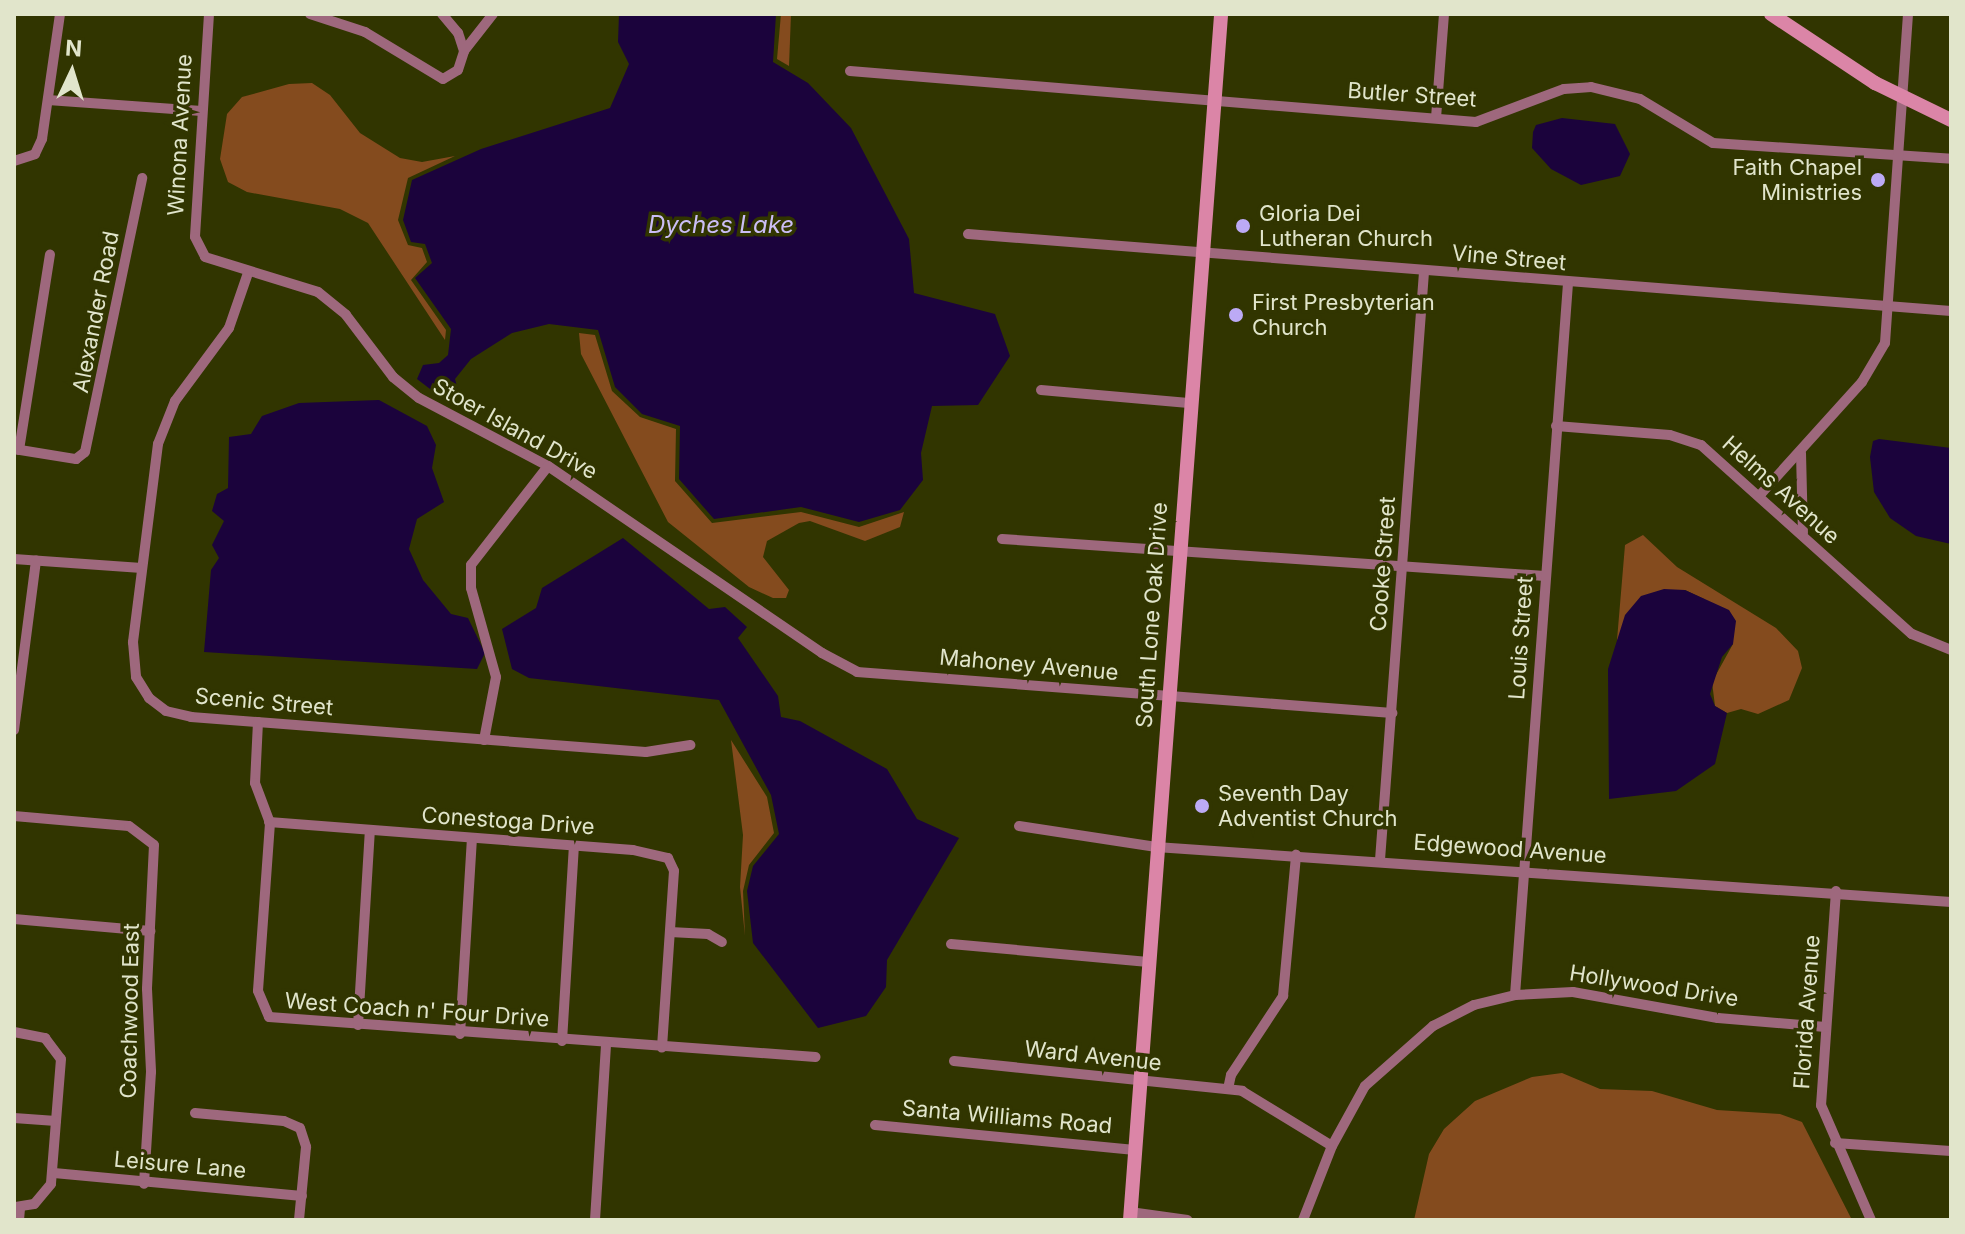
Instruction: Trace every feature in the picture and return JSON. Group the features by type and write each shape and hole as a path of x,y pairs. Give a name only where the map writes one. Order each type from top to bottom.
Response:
{"street":[{"path":"14,161 37,152 60,14"},
{"name":"Winona Avenue","path":"209,14 197,245 210,261 248,273"},
{"path":"310,14 365,32 443,79 458,70 464,51 493,14"},
{"path":"442,14 458,33 464,51"},
{"name":"South Lone Oak Drive","path":"1130,1216 1221,14"},
{"path":"1436,118 1444,14"},
{"path":"1771,14 1901,97 1951,120"},
{"path":"1760,495 1873,369 1885,343 1890,306 1908,14"},
{"name":"Butler Street","path":"850,71 1485,120 1564,89 1591,87 1640,99 1713,143 1951,159"},
{"path":"48,100 202,111"},
{"name":"Alexander Road","path":"16,449 76,459 85,452 142,178"},
{"name":"Vine Street","path":"968,234 1951,311"},
{"path":"16,449 50,254"},
{"name":"Cooke Street","path":"1380,860 1424,272"},
{"name":"Stoer Island Drive","path":"248,273 318,292 346,315 393,377 419,398 548,466 855,671"},
{"name":"Scenic Street","path":"248,273 229,328 175,401 162,428 142,568 133,661 149,698 178,715 258,722 646,752 690,745"},
{"name":"Louis Street","path":"1515,995 1568,283"},
{"path":"1041,390 1191,403"},
{"name":"Helms Avenue","path":"1556,426 1680,436 1701,445 1803,533 1912,634 1951,650"},
{"path":"1800,451 1803,533"},
{"path":"484,740 496,677 471,588 471,565 548,466"},
{"path":"1002,539 1545,576"},
{"path":"14,559 142,568"},
{"path":"14,730 36,560"},
{"name":"Mahoney Avenue","path":"855,671 1392,713"},
{"name":"West Coach n' Four Drive","path":"258,722 255,783 269,822 260,1004 274,1020 816,1057"},
{"name":"Coachwood East","path":"14,816 129,826 151,839 147,989 152,1022 144,1184"},
{"name":"Conestoga Drive","path":"269,822 574,846 668,858 674,871 662,1048"},
{"name":"Edgewood Avenue","path":"1019,826 1156,847 1524,869 1951,902"},
{"path":"358,1025 370,831"},
{"path":"460,1034 472,838"},
{"path":"562,1041 574,846"},
{"path":"1228,1089 1231,1075 1283,996 1296,855"},
{"name":"Florida Avenue","path":"1836,891 1821,1105 1871,1220"},
{"path":"14,919 150,931"},
{"path":"670,932 708,934 722,942"},
{"path":"951,944 1148,962"},
{"name":"Hollywood Drive","path":"1303,1220 1332,1146 1365,1086 1414,1040 1452,1014 1515,995 1551,991 1610,996 1718,1018 1826,1027"},
{"path":"14,1032 45,1038 60,1055 54,1173 40,1200 17,1207 19,1220"},
{"path":"595,1220 606,1045"},
{"name":"Ward Avenue","path":"954,1061 1228,1089 1261,1098 1332,1146"},
{"path":"195,1113 284,1121 300,1128 306,1147 299,1220"},
{"path":"14,1118 56,1121"},
{"name":"Santa Williams Road","path":"875,1125 1135,1150"},
{"path":"1835,1143 1951,1151"},
{"name":"Leisure Lane","path":"54,1173 144,1184 302,1196"},
{"path":"1130,1216 1187,1220"}],"shaded area":[{"path":"781,14 791,14 789,66 777,59"},
{"path":"312,83 330,95 360,133 400,158 422,162 455,156 408,178 398,220 408,245 422,248 427,262 411,280 446,330 445,340 368,223 340,209 247,192 228,182 220,159 227,114 242,97 289,84"},
{"path":"579,333 595,335 612,391 640,417 676,429 675,481 712,523 801,512 859,527 904,512 900,527 865,541 810,521 799,523 767,541 763,557 789,590 786,598 773,598 749,587 668,522 581,354"},
{"path":"1643,535 1677,567 1776,628 1798,651 1802,668 1789,700 1758,714 1741,709 1727,713 1715,706 1712,682 1733,644 1704,599 1685,590 1617,640 1625,545"},
{"path":"731,740 767,797 774,833 749,865 743,891 745,936 740,887 743,835"},
{"path":"1562,1073 1600,1089 1652,1091 1717,1110 1780,1114 1802,1122 1852,1220 1414,1220 1429,1154 1444,1129 1475,1101 1532,1077"}],"water":[{"name":"Dyches Lake","path":"619,14 776,14 773,62 808,83 851,128 909,239 914,293 995,314 1010,356 978,405 932,406 921,453 923,480 900,510 859,522 801,507 714,519 679,479 680,426 642,414 615,387 598,330 549,324 512,333 471,359 455,379 460,398 451,405 417,379 423,365 439,363 448,355 451,329 415,278 432,263 425,244 411,242 403,220 412,180 481,149 610,108 629,64 618,42"},
{"path":"1562,118 1615,124 1630,154 1620,176 1581,185 1551,169 1532,148 1533,132 1536,125"},
{"path":"379,400 427,426 436,445 432,468 444,502 417,519 409,549 423,580 451,614 468,618 485,653 477,669 204,652 211,570 219,558 212,545 224,521 212,511 217,494 228,488 229,437 251,434 262,416 299,403"},
{"path":"1879,439 1951,448 1951,544 1916,536 1890,518 1874,492 1870,457 1873,441"},
{"path":"623,538 709,609 725,607 747,627 738,638 778,696 781,717 800,721 887,769 917,819 959,838 887,960 886,987 866,1016 818,1028 753,943 747,891 753,866 779,834 771,795 719,700 529,678 512,669 502,629 536,608 542,588"},
{"path":"1664,589 1685,590 1729,610 1736,621 1733,644 1722,657 1710,694 1715,706 1727,713 1715,764 1676,791 1609,799 1608,669 1625,615 1641,596"}],"place":[{"name":"Faith Chapel Ministries","path":"1878,180"},
{"name":"Gloria Dei Lutheran Church","path":"1243,226"},
{"name":"First Presbyterian Church","path":"1236,315"},
{"name":"Seventh Day Adventist Church","path":"1202,806"}]}
